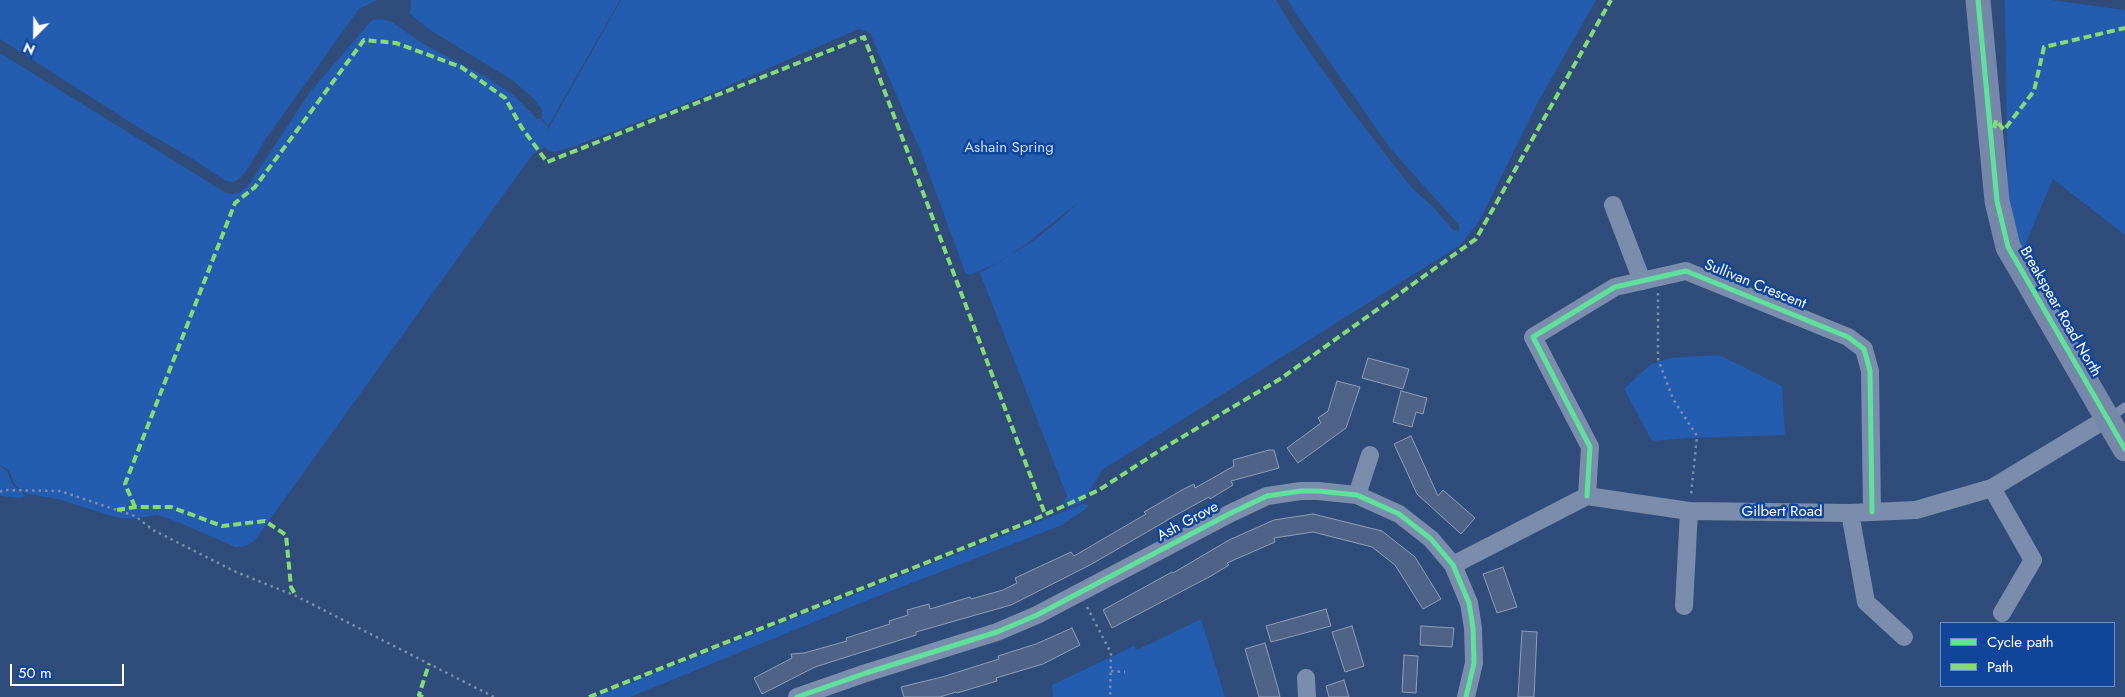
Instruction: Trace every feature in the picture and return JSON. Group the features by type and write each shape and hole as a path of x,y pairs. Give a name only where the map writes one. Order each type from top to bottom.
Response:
{"street":[{"name":"Breakspear Road North","path":"1978,0 1997,201 2008,247 2116,413 2125,449"},
{"path":"1612,205 1650,279"},
{"name":"Sullivan Crescent","path":"1587,496 1590,447 1533,337 1615,287 1686,271 1848,337 1864,349 1870,371 1872,512"},
{"name":"Gilbert Road","path":"1587,496 1689,511 1850,513 1916,510 1992,488 2116,413"},
{"path":"1357,495 1370,455"},
{"path":"1992,488 2033,560 2002,613"},
{"name":"Ash Grove","path":"797,697 997,632 1037,615 1267,496 1301,491 1341,492 1357,495 1399,514 1431,539 1453,564 1469,603 1474,636 1474,664 1466,697"},
{"path":"1453,564 1587,496"},
{"path":"1684,606 1689,511"},
{"path":"1850,513 1866,602 1904,637"},
{"path":"1306,678 1307,697"}],"path":[{"path":"1650,279 1658,359 1673,399 1697,436 1689,511"},
{"path":"0,492 4,490 60,491 135,516 153,530 170,539 236,572 296,596 494,697"},
{"path":"1080,593 1112,653 1110,697"},
{"path":"1111,671 1126,672"}],"green space":[{"path":"0,0 377,0 359,9 267,137 246,171 238,180 233,182 226,181 141,129 0,39"},
{"path":"411,0 620,0 548,126 542,118 542,110 534,99 512,80 430,30 410,14"},
{"name":"Ashain Spring","path":"621,0 1276,0 1295,31 1348,106 1411,187 1434,208 1453,230 1459,232 1459,225 1390,148 1288,0 1596,0 1538,102 1482,216 1459,246 1102,470 1083,502 1067,508 1064,501 1067,496 980,273 997,263 970,275 965,272 923,157 870,33 859,29 693,101 575,146 555,152 548,150 544,146 532,155 255,540 246,546 235,547 157,515 131,519 115,517 58,499 27,494 15,485 9,470 0,465 0,53 226,193 232,194 240,192 248,186 310,92 372,20 382,19 392,22 422,43 484,76 513,95 537,119 541,119 548,127 546,133","holes":["1079,202 1055,224 1030,243 1008,256 1026,244"]},
{"path":"2005,0 2051,0 2125,10 2125,235 2053,179 2023,250 2008,214"},
{"path":"1719,355 1782,386 1785,435 1652,441 1624,389 1651,364 1670,358"},
{"path":"0,466 7,471 12,484 26,496 20,498 0,496"},
{"path":"1083,504 1088,505 1087,508 1062,525 878,596 630,697 595,697"},
{"path":"1201,619 1225,697 1053,697 1052,685 1134,646 1137,650"}],"building":[{"path":"1368,358 1409,369 1403,389 1362,378"},
{"path":"1337,381 1360,387 1346,428 1298,463 1287,448 1321,423 1318,418 1328,411"},
{"path":"1401,391 1427,398 1423,414 1416,412 1412,427 1393,422"},
{"path":"1411,436 1438,496 1443,490 1475,518 1461,534 1417,494 1394,444"},
{"path":"1274,450 1279,468 1231,481 1233,485 1210,499 1209,497 1090,565 1011,605 916,632 916,635 815,667 762,694 754,678 792,658 791,654 804,653 847,641 846,638 890,624 889,621 908,615 907,610 929,604 930,609 970,597 971,599 1003,590 1017,583 1015,578 1071,552 1074,556 1146,514 1144,512 1182,490 1194,484 1195,488 1234,466 1233,460"},
{"path":"1313,514 1382,531 1415,557 1441,599 1423,609 1395,565 1372,547 1313,532 1274,538 1275,542 1227,563 1229,565 1211,576 1112,628 1103,610 1173,573 1229,540 1274,520"},
{"path":"1503,567 1517,607 1497,613 1483,574"},
{"path":"1326,609 1331,626 1271,642 1266,626"},
{"path":"1352,626 1364,666 1345,672 1332,632"},
{"path":"1421,626 1454,628 1452,647 1420,645"},
{"path":"1072,628 1080,645 1043,664 996,678 997,681 957,693 940,697 904,697 901,687 942,677 999,659 998,656 1036,644"},
{"path":"1522,631 1537,632 1534,697 1518,697"},
{"path":"1265,643 1280,697 1259,697 1245,649"},
{"path":"1404,655 1418,656 1416,693 1402,692"},
{"path":"1344,680 1349,697 1329,697 1326,686"}],"marked path":[{"path":"589,697 1031,521 1099,490 1162,449 1280,379 1476,239 1611,0"},
{"path":"1994,128 1996,120 2004,130 2034,91 2044,47 2125,28"},
{"path":"135,507 125,484 235,203 255,187 364,40 396,43 461,67 505,98 522,128 547,162 864,37 1045,514"},
{"path":"117,510 135,507 171,507 222,526 265,521 286,535 291,587 296,596"},
{"path":"423,697 419,695 429,664"}],"cycle path":[{"path":"1978,0 1997,201 2008,247 2125,449"},
{"path":"1587,496 1590,447 1533,337 1615,287 1686,271 1848,337 1864,349 1870,371 1872,512"},
{"path":"797,697 997,632 1037,615 1267,496 1301,491 1357,495 1399,514 1431,539 1453,565 1469,603 1473,628 1474,663 1466,697"}]}
